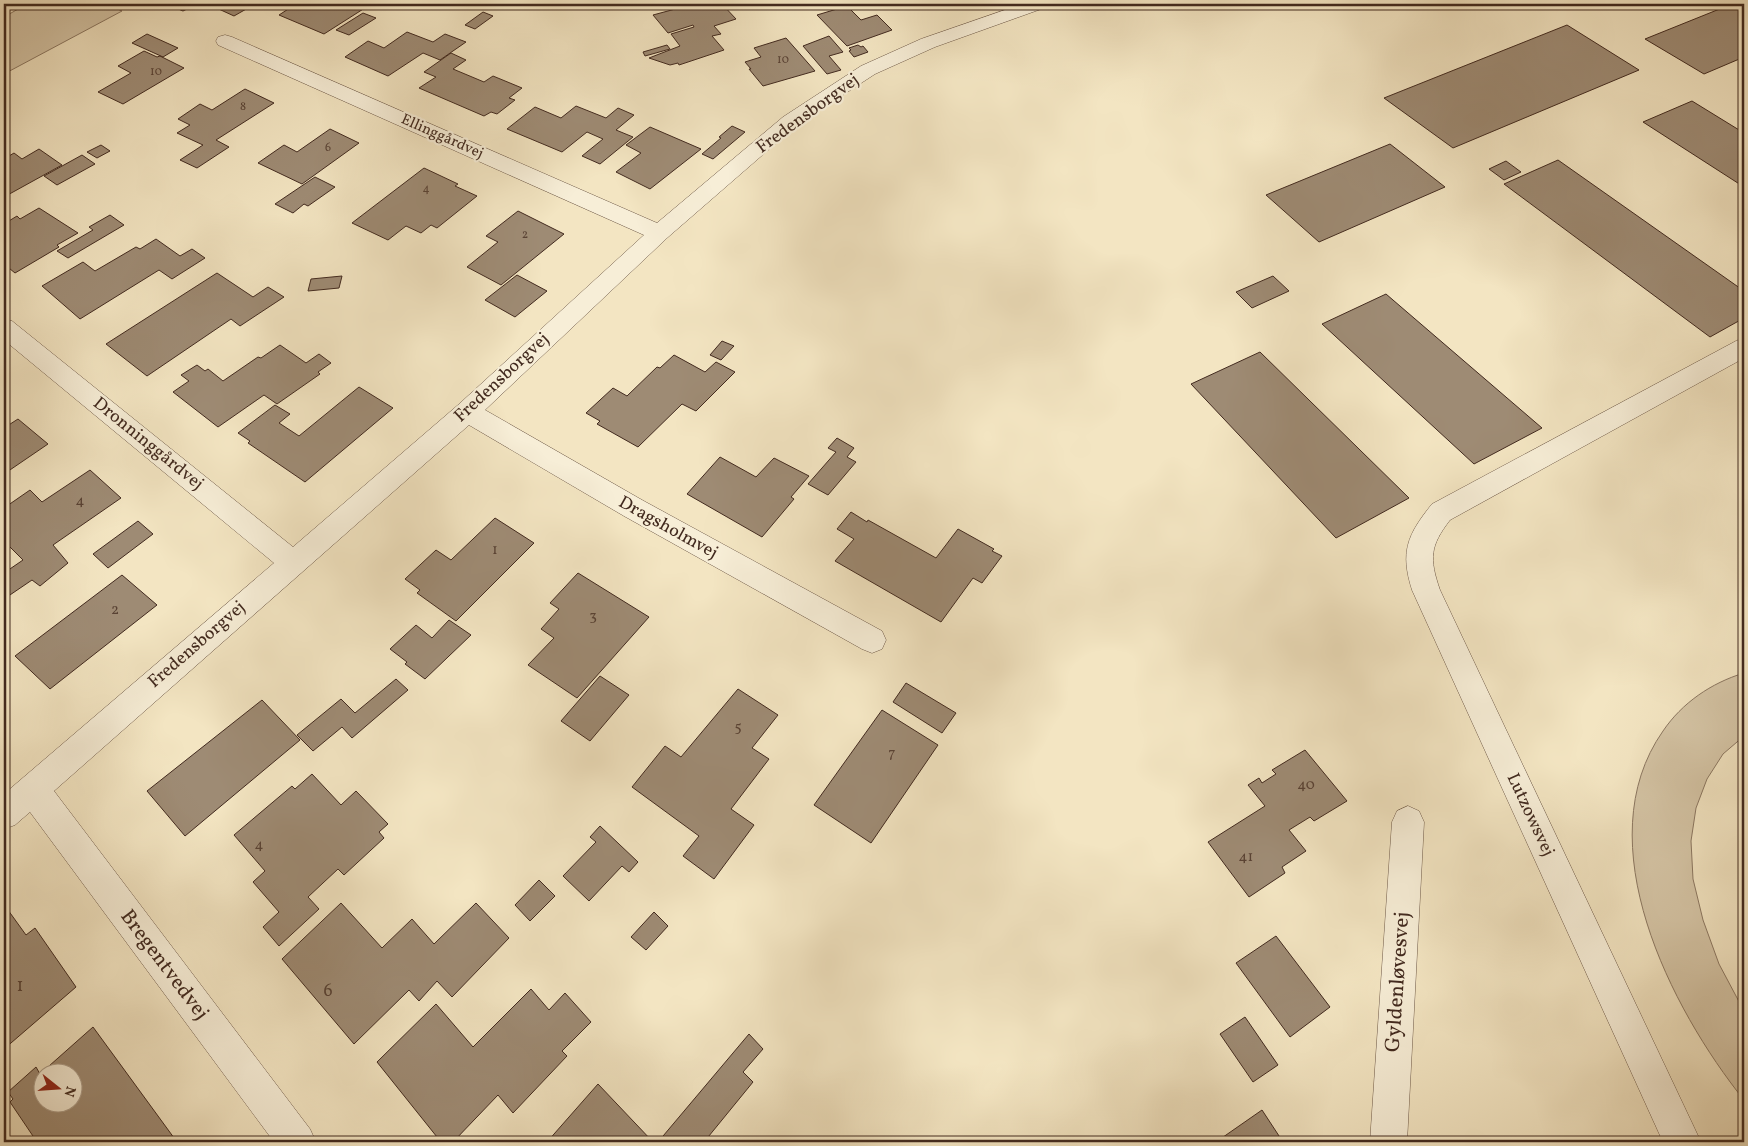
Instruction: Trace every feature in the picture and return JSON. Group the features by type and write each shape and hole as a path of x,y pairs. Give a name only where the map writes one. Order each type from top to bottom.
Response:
{"street":[{"name":"Fredensborgvej","path":"4,814 467,412 659,233 790,122 868,70 928,42 987,11 1038,4"},
{"name":"Ellinggårdvej","path":"226,41 659,233"},
{"name":"Dronninggårdvej","path":"4,327 292,562"},
{"name":"Lutzowsvej","path":"1682,1142 1421,577 1418,550 1427,529 1441,512 1744,347"},
{"name":"Dragsholmvej","path":"467,412 633,508 872,640"},
{"name":"Bregentvedvej","path":"32,788 297,1142"},
{"name":"Gyldenløvesvej","path":"1388,1142 1408,822"}],"shaded area":[{"path":"27,4 106,4 122,11 4,74 4,17"},
{"path":"1744,673 1744,736 1723,754 1707,779 1696,808 1691,841 1693,879 1703,920 1719,964 1744,1011 1744,1100 1716,1063 1690,1020 1666,973 1647,923 1635,873 1632,823 1641,775 1663,731 1679,712 1698,695 1720,682"}],"building":[{"path":"166,4 197,4 183,11"},
{"path":"255,4 234,16 210,5"},
{"path":"296,4 363,4 368,6 324,34 279,15"},
{"path":"603,4 627,4 607,9"},
{"path":"676,4 722,4 736,19 714,26 721,34 712,36 724,50 679,65 678,63 670,65 649,58 680,46 671,34 694,27 693,25 668,33 653,15 679,8"},
{"path":"1732,4 1744,4 1744,57 1704,74 1645,39"},
{"path":"847,6 861,20 877,15 892,30 847,46 817,15"},
{"path":"483,12 493,16 475,29 465,25"},
{"path":"363,13 376,18 349,35 336,30"},
{"path":"1567,25 1639,70 1453,148 1384,98"},
{"path":"407,32 433,42 445,34 466,42 440,60 423,53 388,76 345,57 368,41 384,48"},
{"path":"147,34 178,48 163,57 132,43"},
{"path":"829,36 843,52 829,56 841,70 827,74 803,46"},
{"path":"786,38 815,71 763,86 745,62 761,57 754,48"},
{"path":"667,45 670,49 645,56 643,52"},
{"path":"858,45 863,46 868,52 854,57 849,48"},
{"path":"144,51 157,57 160,56 184,68 123,104 98,92 131,73 118,66"},
{"path":"451,53 466,60 453,69 484,82 493,76 522,88 509,98 515,100 497,114 491,112 484,116 419,88 436,77 424,72"},
{"path":"245,89 274,103 216,140 229,147 197,168 180,160 203,145 177,133 190,125 178,119 200,104 212,110"},
{"path":"1692,101 1744,133 1744,187 1643,122"},
{"path":"576,106 606,118 618,108 634,115 616,130 633,137 600,164 582,156 603,139 587,132 562,152 507,129 535,107 561,118"},
{"path":"732,126 745,132 713,159 702,154 721,138 719,137"},
{"path":"650,127 701,149 650,189 616,172 641,153 626,145"},
{"path":"330,129 359,143 302,184 258,163 284,145 297,152"},
{"path":"1390,144 1445,187 1319,242 1266,195"},
{"path":"101,145 110,151 97,158 87,152"},
{"path":"39,149 62,165 4,197 4,159 14,153 22,159"},
{"path":"82,155 95,164 57,185 44,176"},
{"path":"1558,160 1744,291 1744,318 1710,337 1504,184"},
{"path":"1506,161 1521,172 1504,180 1489,169"},
{"path":"424,168 458,184 455,186 477,196 437,228 431,225 421,233 406,226 388,240 352,223"},
{"path":"315,177 335,187 308,206 304,204 293,213 275,204"},
{"path":"39,208 78,233 57,245 59,247 15,273 4,264 4,224 17,216 20,219"},
{"path":"518,211 564,234 501,285 467,267 498,242 486,236"},
{"path":"110,215 124,225 68,258 57,251 93,230 89,227"},
{"path":"156,239 180,256 192,249 205,258 172,279 159,270 80,319 42,286 83,262 95,271 136,247 140,249"},
{"path":"217,273 253,297 268,287 284,297 240,326 231,319 147,376 106,344"},
{"path":"517,275 547,291 515,317 485,300"},
{"path":"342,276 339,288 308,291 311,279"},
{"path":"1273,276 1289,291 1252,308 1236,292"},
{"path":"1386,294 1542,428 1474,464 1322,324"},
{"path":"722,341 734,346 721,360 710,355"},
{"path":"280,345 306,363 319,354 331,363 318,372 320,374 277,404 264,395 218,427 173,392 189,381 181,375 197,365 205,371 208,369 223,381 258,357 261,358"},
{"path":"1260,352 1409,498 1336,538 1191,384"},
{"path":"674,355 705,372 716,362 735,372 696,411 682,404 638,447 597,424 600,421 586,413 613,388 627,396 657,367 660,368"},
{"path":"359,387 393,408 305,482 248,443 250,441 238,433 275,405 290,414 279,423 299,436"},
{"path":"18,419 48,444 4,474 4,428"},
{"path":"837,438 854,448 847,457 856,462 828,495 808,484 836,452 828,448"},
{"path":"720,457 756,477 774,458 809,476 791,497 794,499 762,537 687,494"},
{"path":"90,470 121,498 53,545 68,563 40,586 32,580 4,599 4,573 23,560 4,541 4,528 6,527 4,525 4,508 30,490 42,502"},
{"path":"851,512 936,558 958,529 994,549 992,551 1002,556 982,583 973,578 941,622 835,561 854,539 837,529"},
{"path":"495,518 534,543 456,621 417,593 420,590 405,579 436,550 451,560"},
{"path":"138,521 153,534 108,568 93,554"},
{"path":"578,573 649,617 577,698 528,665 554,638 541,629 559,609 550,603"},
{"path":"122,575 157,605 50,689 15,656"},
{"path":"449,620 471,635 425,679 405,664 407,662 390,649 416,625 432,638"},
{"path":"600,676 629,695 590,741 561,721"},
{"path":"396,679 408,690 352,738 342,727 313,751 297,735 341,699 355,713"},
{"path":"906,683 956,713 942,733 893,702"},
{"path":"738,689 778,715 752,748 769,759 731,809 754,825 714,879 683,856 699,836 632,787 665,746 681,757"},
{"path":"262,700 300,740 185,836 147,791"},
{"path":"882,710 938,745 871,843 814,805"},
{"path":"1305,750 1347,801 1314,821 1310,817 1289,830 1306,851 1282,867 1285,873 1249,897 1208,842 1265,806 1248,785 1259,778 1262,783 1276,774 1272,770"},
{"path":"312,774 341,805 356,791 388,824 379,832 384,838 344,875 338,869 308,897 319,909 279,946 263,927 279,912 253,882 265,871 234,835 292,786 295,789"},
{"path":"600,826 638,862 629,872 622,866 589,901 563,876 596,842 590,837"},
{"path":"539,880 555,896 530,921 515,905"},
{"path":"341,903 382,948 412,919 434,944 476,903 509,938 452,997 437,981 419,1001 409,990 354,1044 282,959"},
{"path":"8,910 26,935 35,928 76,987 4,1049 4,914"},
{"path":"654,912 668,926 646,950 631,937"},
{"path":"1276,936 1330,1007 1290,1037 1236,963"},
{"path":"531,989 549,1010 565,993 591,1022 562,1051 567,1056 513,1113 498,1095 453,1142 441,1142 377,1062 436,1004 473,1047"},
{"path":"1245,1017 1278,1065 1253,1082 1220,1034"},
{"path":"93,1027 177,1142 37,1142 10,1102 13,1099 8,1092 32,1071 32,1114 82,1114 82,1064 51,1064"},
{"path":"749,1034 763,1049 743,1072 753,1082 704,1142 658,1142"},
{"path":"598,1084 653,1142 547,1142"},
{"path":"1262,1110 1283,1142 1216,1142"}]}
